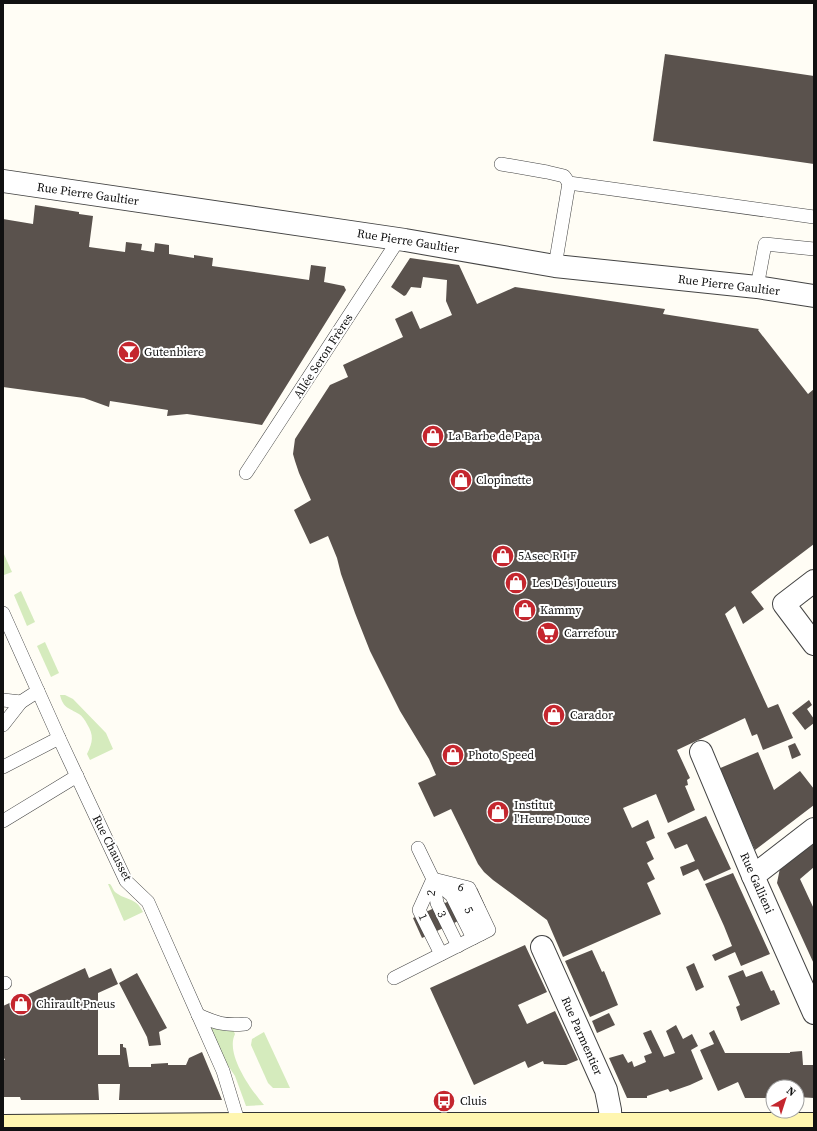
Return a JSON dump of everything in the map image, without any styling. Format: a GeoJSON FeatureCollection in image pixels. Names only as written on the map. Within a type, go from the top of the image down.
{"type":"FeatureCollection","features":[{"type":"Feature","properties":{"kind":"main road"},"geometry":{"type":"LineString","coordinates":[[3,1126],[240,1124],[611,1126],[814,1124]]}},
{"type":"Feature","properties":{"kind":"street","name":"Rue Pierre Gaultier"},"geometry":{"type":"LineString","coordinates":[[3,181],[399,239],[555,266],[757,287],[814,296]]}},
{"type":"Feature","properties":{"kind":"street"},"geometry":{"type":"LineString","coordinates":[[814,581],[784,604],[814,644]]}},
{"type":"Feature","properties":{"kind":"street","name":"Rue Gallieni"},"geometry":{"type":"LineString","coordinates":[[701,752],[753,876],[814,1013]]}},
{"type":"Feature","properties":{"kind":"street"},"geometry":{"type":"LineString","coordinates":[[753,876],[814,829]]}},
{"type":"Feature","properties":{"kind":"street","name":"Rue Parmentier"},"geometry":{"type":"LineString","coordinates":[[542,947],[606,1090],[610,1110],[611,1126]]}},
{"type":"Feature","properties":{"kind":"lane"},"geometry":{"type":"LineString","coordinates":[[501,164],[564,176],[570,183],[814,217]]}},
{"type":"Feature","properties":{"kind":"lane"},"geometry":{"type":"LineString","coordinates":[[555,266],[570,183]]}},
{"type":"Feature","properties":{"kind":"lane","name":"Allée Seron Frères"},"geometry":{"type":"LineString","coordinates":[[246,473],[399,239]]}},
{"type":"Feature","properties":{"kind":"lane"},"geometry":{"type":"LineString","coordinates":[[757,287],[765,244],[814,249]]}},
{"type":"Feature","properties":{"kind":"lane","name":"Rue Chausset"},"geometry":{"type":"LineString","coordinates":[[3,613],[59,738],[126,881],[148,902],[223,1071],[240,1124]]}},
{"type":"Feature","properties":{"kind":"lane"},"geometry":{"type":"LineString","coordinates":[[3,725],[21,702],[38,691]]}},
{"type":"Feature","properties":{"kind":"lane"},"geometry":{"type":"LineString","coordinates":[[3,700],[21,702]]}},
{"type":"Feature","properties":{"kind":"lane"},"geometry":{"type":"LineString","coordinates":[[3,767],[59,738]]}},
{"type":"Feature","properties":{"kind":"lane"},"geometry":{"type":"LineString","coordinates":[[3,821],[77,776]]}},
{"type":"Feature","properties":{"kind":"lane"},"geometry":{"type":"LineString","coordinates":[[394,978],[481,934],[452,896],[433,879],[418,848]]}},
{"type":"Feature","properties":{"kind":"lane","name":"6"},"geometry":{"type":"LineString","coordinates":[[433,879],[469,888],[481,934]]}},
{"type":"Feature","properties":{"kind":"lane","name":"1"},"geometry":{"type":"LineString","coordinates":[[433,879],[419,910],[450,950]]}},
{"type":"Feature","properties":{"kind":"lane","name":"3"},"geometry":{"type":"LineString","coordinates":[[433,879],[437,903],[450,950]]}},
{"type":"Feature","properties":{"kind":"lane"},"geometry":{"type":"LineString","coordinates":[[198,1015],[224,1024],[245,1024]]}},
{"type":"Feature","properties":{"kind":"green space"},"geometry":{"type":"Polygon","coordinates":[[[3,552],[12,572],[4,575],[3,573],[3,552]]]}},
{"type":"Feature","properties":{"kind":"green space"},"geometry":{"type":"Polygon","coordinates":[[[21,591],[35,622],[27,626],[14,595],[21,591]]]}},
{"type":"Feature","properties":{"kind":"green space"},"geometry":{"type":"Polygon","coordinates":[[[45,642],[59,673],[51,677],[37,646],[45,642]]]}},
{"type":"Feature","properties":{"kind":"green space"},"geometry":{"type":"Polygon","coordinates":[[[60,695],[65,695],[73,699],[106,733],[113,749],[90,760],[87,754],[91,746],[91,732],[81,716],[69,709],[63,703],[60,695]]]}},
{"type":"Feature","properties":{"kind":"green space"},"geometry":{"type":"Polygon","coordinates":[[[108,884],[110,884],[114,891],[119,895],[134,901],[143,912],[124,921],[108,884]]]}},
{"type":"Feature","properties":{"kind":"green space"},"geometry":{"type":"Polygon","coordinates":[[[209,1025],[218,1029],[229,1031],[233,1030],[235,1034],[233,1051],[236,1061],[246,1081],[264,1105],[246,1106],[235,1076],[223,1058],[209,1025]]]}},
{"type":"Feature","properties":{"kind":"green space"},"geometry":{"type":"Polygon","coordinates":[[[264,1032],[290,1088],[273,1088],[268,1083],[251,1045],[252,1039],[264,1032]]]}},
{"type":"Feature","properties":{"kind":"building"},"geometry":{"type":"Polygon","coordinates":[[[665,54],[814,76],[814,164],[653,141],[665,54]]]}},
{"type":"Feature","properties":{"kind":"building"},"geometry":{"type":"Polygon","coordinates":[[[35,205],[79,212],[79,214],[93,216],[89,247],[125,252],[126,242],[142,244],[141,250],[154,252],[155,243],[169,245],[169,254],[194,258],[194,255],[213,258],[212,266],[309,280],[311,265],[326,267],[324,282],[344,286],[346,290],[262,425],[187,414],[167,416],[168,410],[110,401],[109,407],[84,398],[3,387],[3,219],[33,224],[35,205]]]}},
{"type":"Feature","properties":{"kind":"building","name":"Carrefour"},"geometry":{"type":"Polygon","coordinates":[[[410,258],[459,265],[477,304],[515,287],[665,309],[663,314],[759,329],[758,330],[808,394],[814,389],[814,544],[751,592],[764,609],[743,624],[735,606],[725,614],[768,708],[778,704],[793,738],[763,750],[757,734],[752,736],[745,718],[677,750],[690,778],[687,780],[688,785],[685,786],[695,810],[668,823],[656,794],[623,808],[632,828],[648,820],[655,838],[646,842],[654,859],[647,863],[655,879],[647,883],[661,914],[563,957],[547,920],[484,872],[478,864],[451,809],[434,817],[418,783],[436,775],[429,759],[400,711],[370,651],[328,536],[310,544],[294,510],[311,500],[299,473],[293,454],[295,439],[330,385],[348,377],[343,365],[403,337],[395,319],[412,311],[420,329],[452,315],[446,301],[447,280],[423,277],[421,288],[411,287],[404,296],[391,287],[410,258]]]}},
{"type":"Feature","properties":{"kind":"building"},"geometry":{"type":"Polygon","coordinates":[[[809,700],[812,705],[807,709],[814,719],[814,723],[805,730],[792,713],[809,700]]]}},
{"type":"Feature","properties":{"kind":"building"},"geometry":{"type":"Polygon","coordinates":[[[795,743],[801,755],[792,759],[788,746],[795,743]]]}},
{"type":"Feature","properties":{"kind":"building"},"geometry":{"type":"Polygon","coordinates":[[[758,752],[774,790],[800,771],[814,789],[814,805],[755,850],[718,769],[758,752]]]}},
{"type":"Feature","properties":{"kind":"building"},"geometry":{"type":"Polygon","coordinates":[[[706,816],[731,869],[704,881],[698,869],[683,876],[680,867],[695,861],[687,844],[675,849],[667,833],[706,816]]]}},
{"type":"Feature","properties":{"kind":"building"},"geometry":{"type":"Polygon","coordinates":[[[814,842],[814,867],[800,879],[814,909],[814,964],[777,883],[780,868],[814,842]]]}},
{"type":"Feature","properties":{"kind":"building"},"geometry":{"type":"Polygon","coordinates":[[[733,873],[770,954],[741,966],[735,952],[715,961],[712,955],[732,946],[705,884],[733,873]]]}},
{"type":"Feature","properties":{"kind":"building"},"geometry":{"type":"Polygon","coordinates":[[[477,888],[486,908],[422,938],[413,918],[477,888]]]}},
{"type":"Feature","properties":{"kind":"building"},"geometry":{"type":"Polygon","coordinates":[[[525,945],[547,992],[518,1005],[527,1024],[555,1011],[578,1060],[566,1065],[544,1064],[543,1061],[528,1068],[525,1061],[474,1085],[430,988],[525,945]]]}},
{"type":"Feature","properties":{"kind":"building"},"geometry":{"type":"Polygon","coordinates":[[[592,950],[602,972],[604,971],[618,1005],[590,1017],[565,961],[592,950]]]}},
{"type":"Feature","properties":{"kind":"building"},"geometry":{"type":"Polygon","coordinates":[[[694,963],[704,987],[696,991],[686,967],[694,963]]]}},
{"type":"Feature","properties":{"kind":"building"},"geometry":{"type":"Polygon","coordinates":[[[85,968],[89,978],[111,968],[118,984],[98,993],[98,1055],[120,1055],[120,1044],[123,1044],[123,1047],[126,1048],[129,1067],[151,1067],[151,1064],[168,1063],[168,1065],[186,1065],[189,1058],[202,1052],[222,1100],[119,1100],[120,1084],[98,1084],[99,1100],[21,1100],[20,1097],[3,1097],[3,1060],[5,1060],[3,1056],[3,1006],[85,968]]]}},
{"type":"Feature","properties":{"kind":"building"},"geometry":{"type":"Polygon","coordinates":[[[743,970],[746,977],[762,971],[771,991],[774,990],[780,1004],[741,1021],[736,1007],[740,1005],[728,976],[743,970]]]}},
{"type":"Feature","properties":{"kind":"building"},"geometry":{"type":"Polygon","coordinates":[[[137,973],[167,1028],[159,1032],[161,1045],[149,1046],[147,1037],[119,983],[137,973]]]}},
{"type":"Feature","properties":{"kind":"building"},"geometry":{"type":"Polygon","coordinates":[[[609,1013],[615,1025],[597,1033],[592,1021],[609,1013]]]}},
{"type":"Feature","properties":{"kind":"building"},"geometry":{"type":"Polygon","coordinates":[[[676,1025],[683,1039],[692,1034],[698,1046],[691,1050],[703,1079],[670,1092],[668,1089],[647,1096],[647,1098],[627,1098],[609,1058],[623,1054],[628,1063],[632,1061],[634,1067],[646,1062],[644,1056],[652,1053],[643,1033],[651,1030],[664,1057],[675,1053],[666,1031],[676,1025]]]}},
{"type":"Feature","properties":{"kind":"building"},"geometry":{"type":"Polygon","coordinates":[[[714,1030],[725,1053],[790,1053],[802,1051],[803,1065],[814,1065],[814,1098],[805,1097],[805,1079],[765,1079],[765,1098],[745,1098],[738,1082],[718,1091],[700,1050],[714,1044],[709,1033],[714,1030]]]}},
{"type":"Feature","properties":{"kind":"place","name":"Gutenbiere"},"geometry":{"type":"Point","coordinates":[129,352]}},
{"type":"Feature","properties":{"kind":"place","name":"La Barbe de Papa"},"geometry":{"type":"Point","coordinates":[433,436]}},
{"type":"Feature","properties":{"kind":"place","name":"Clopinette"},"geometry":{"type":"Point","coordinates":[461,480]}},
{"type":"Feature","properties":{"kind":"place","name":"5Asec R I F"},"geometry":{"type":"Point","coordinates":[503,556]}},
{"type":"Feature","properties":{"kind":"place","name":"Les Dés Joueurs"},"geometry":{"type":"Point","coordinates":[516,583]}},
{"type":"Feature","properties":{"kind":"place","name":"Kammy"},"geometry":{"type":"Point","coordinates":[525,610]}},
{"type":"Feature","properties":{"kind":"place","name":"Carrefour"},"geometry":{"type":"Point","coordinates":[548,633]}},
{"type":"Feature","properties":{"kind":"place","name":"Carador"},"geometry":{"type":"Point","coordinates":[554,715]}},
{"type":"Feature","properties":{"kind":"place","name":"Photo Speed"},"geometry":{"type":"Point","coordinates":[453,755]}},
{"type":"Feature","properties":{"kind":"place","name":"Institut l'Heure Douce"},"geometry":{"type":"Point","coordinates":[498,812]}},
{"type":"Feature","properties":{"kind":"place","name":"Chirault Pneus"},"geometry":{"type":"Point","coordinates":[21,1004]}},
{"type":"Feature","properties":{"kind":"place","name":"Cluis"},"geometry":{"type":"Point","coordinates":[444,1101]}}]}
